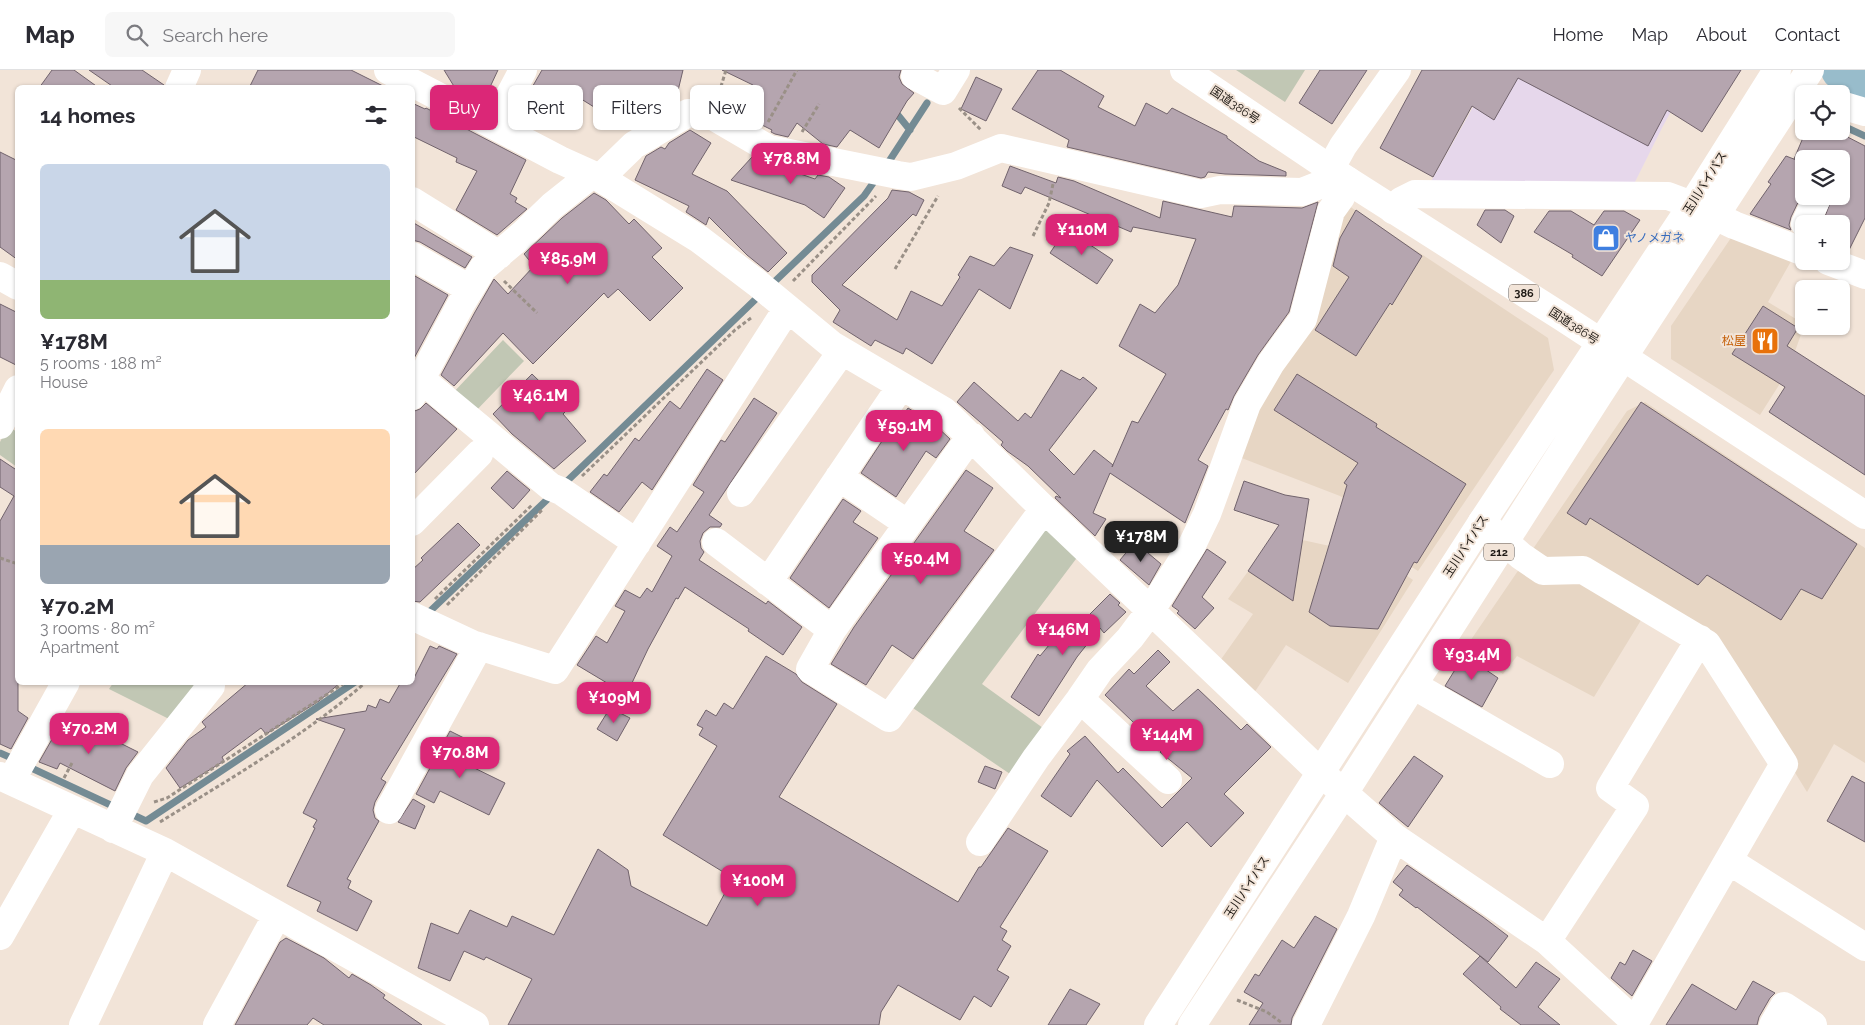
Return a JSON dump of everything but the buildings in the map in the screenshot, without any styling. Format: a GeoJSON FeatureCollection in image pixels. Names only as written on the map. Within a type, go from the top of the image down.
{"type":"FeatureCollection","features":[{"type":"Feature","properties":{"kind":"main road"},"geometry":{"type":"LineString","coordinates":[[180,85],[187,70]]}},
{"type":"Feature","properties":{"kind":"main road"},"geometry":{"type":"LineString","coordinates":[[388,70],[430,92]]}},
{"type":"Feature","properties":{"kind":"main road"},"geometry":{"type":"LineString","coordinates":[[498,118],[523,70]]}},
{"type":"Feature","properties":{"kind":"main road","name":"国道386号"},"geometry":{"type":"LineString","coordinates":[[1184,70],[1333,178],[1393,210],[1865,515]]}},
{"type":"Feature","properties":{"kind":"main road"},"geometry":{"type":"LineString","coordinates":[[980,842],[1036,758],[1100,670],[1130,638],[1151,610],[1196,538],[1207,514],[1248,404],[1271,363],[1303,319],[1331,211],[1341,197],[1333,178],[1343,146],[1397,70]]}},
{"type":"Feature","properties":{"kind":"main road","name":"玉川バイパス"},"geometry":{"type":"LineString","coordinates":[[1703,211],[1775,71]]}},
{"type":"Feature","properties":{"kind":"main road"},"geometry":{"type":"LineString","coordinates":[[915,76],[949,81]]}},
{"type":"Feature","properties":{"kind":"main road","name":"玉川バイパス"},"geometry":{"type":"LineString","coordinates":[[1158,1025],[1482,522],[1612,350],[1703,211],[1805,82]]}},
{"type":"Feature","properties":{"kind":"main road"},"geometry":{"type":"LineString","coordinates":[[1850,108],[1865,112]]}},
{"type":"Feature","properties":{"kind":"main road"},"geometry":{"type":"LineString","coordinates":[[637,543],[556,489],[417,388],[461,304],[483,268],[552,206],[596,177],[634,145],[688,113],[711,115],[769,149],[911,177],[956,166],[999,149],[1201,194],[1220,190],[1302,192],[1333,178]]}},
{"type":"Feature","properties":{"kind":"main road"},"geometry":{"type":"LineString","coordinates":[[498,128],[596,177],[699,239],[842,351],[944,411],[1320,772],[1394,837],[1548,941],[1635,1022],[1784,764],[1707,644],[1584,570],[1543,571],[1482,522]]}},
{"type":"Feature","properties":{"kind":"main road"},"geometry":{"type":"LineString","coordinates":[[1393,210],[1401,201],[1415,194],[1668,196],[1703,211],[1795,235]]}},
{"type":"Feature","properties":{"kind":"main road"},"geometry":{"type":"LineString","coordinates":[[415,202],[493,260]]}},
{"type":"Feature","properties":{"kind":"main road"},"geometry":{"type":"LineString","coordinates":[[415,258],[470,289]]}},
{"type":"Feature","properties":{"kind":"main road"},"geometry":{"type":"LineString","coordinates":[[1850,269],[1865,275]]}},
{"type":"Feature","properties":{"kind":"main road"},"geometry":{"type":"LineString","coordinates":[[0,276],[15,284]]}},
{"type":"Feature","properties":{"kind":"main road"},"geometry":{"type":"LineString","coordinates":[[419,619],[479,646],[555,670],[637,543],[773,297]]}},
{"type":"Feature","properties":{"kind":"main road","name":"玉川バイパス"},"geometry":{"type":"LineString","coordinates":[[1192,1025],[1505,542],[1612,350]]}},
{"type":"Feature","properties":{"kind":"main road"},"geometry":{"type":"LineString","coordinates":[[741,493],[842,351]]}},
{"type":"Feature","properties":{"kind":"main road"},"geometry":{"type":"LineString","coordinates":[[768,582],[900,386]]}},
{"type":"Feature","properties":{"kind":"main road"},"geometry":{"type":"LineString","coordinates":[[0,425],[15,395]]}},
{"type":"Feature","properties":{"kind":"main road"},"geometry":{"type":"LineString","coordinates":[[971,436],[832,630],[810,669],[889,718],[1044,509]]}},
{"type":"Feature","properties":{"kind":"main road"},"geometry":{"type":"LineString","coordinates":[[415,519],[479,454]]}},
{"type":"Feature","properties":{"kind":"main road"},"geometry":{"type":"LineString","coordinates":[[839,476],[908,524]]}},
{"type":"Feature","properties":{"kind":"main road"},"geometry":{"type":"LineString","coordinates":[[716,542],[832,630]]}},
{"type":"Feature","properties":{"kind":"main road"},"geometry":{"type":"LineString","coordinates":[[1548,941],[1635,806],[1610,788],[1700,639]]}},
{"type":"Feature","properties":{"kind":"main road"},"geometry":{"type":"LineString","coordinates":[[389,810],[479,646]]}},
{"type":"Feature","properties":{"kind":"main road"},"geometry":{"type":"LineString","coordinates":[[64,685],[24,757],[6,778],[72,810],[114,826],[475,1025]]}},
{"type":"Feature","properties":{"kind":"main road"},"geometry":{"type":"LineString","coordinates":[[1413,685],[1550,764]]}},
{"type":"Feature","properties":{"kind":"main road"},"geometry":{"type":"LineString","coordinates":[[114,826],[140,775],[211,686]]}},
{"type":"Feature","properties":{"kind":"main road"},"geometry":{"type":"LineString","coordinates":[[1080,699],[1168,780]]}},
{"type":"Feature","properties":{"kind":"main road"},"geometry":{"type":"LineString","coordinates":[[0,936],[72,810]]}},
{"type":"Feature","properties":{"kind":"main road"},"geometry":{"type":"LineString","coordinates":[[1306,1025],[1361,916],[1394,837]]}},
{"type":"Feature","properties":{"kind":"main road"},"geometry":{"type":"LineString","coordinates":[[83,1025],[154,848]]}},
{"type":"Feature","properties":{"kind":"main road"},"geometry":{"type":"LineString","coordinates":[[1729,861],[1865,946]]}},
{"type":"Feature","properties":{"kind":"main road"},"geometry":{"type":"LineString","coordinates":[[216,1025],[278,915]]}},
{"type":"Feature","properties":{"kind":"main road"},"geometry":{"type":"LineString","coordinates":[[1773,1025],[1784,1006],[1813,1025]]}},
{"type":"Feature","properties":{"kind":"path"},"geometry":{"type":"LineString","coordinates":[[756,142],[798,70]]}},
{"type":"Feature","properties":{"kind":"path"},"geometry":{"type":"LineString","coordinates":[[949,81],[999,149]]}},
{"type":"Feature","properties":{"kind":"path"},"geometry":{"type":"LineString","coordinates":[[1034,236],[1049,203],[1058,161]]}},
{"type":"Feature","properties":{"kind":"path"},"geometry":{"type":"LineString","coordinates":[[895,269],[956,166]]}},
{"type":"Feature","properties":{"kind":"path"},"geometry":{"type":"LineString","coordinates":[[419,619],[556,489],[571,486],[735,330],[773,297],[888,172]]}},
{"type":"Feature","properties":{"kind":"path"},"geometry":{"type":"LineString","coordinates":[[493,260],[537,313]]}},
{"type":"Feature","properties":{"kind":"path"},"geometry":{"type":"LineString","coordinates":[[419,619],[556,489]]}},
{"type":"Feature","properties":{"kind":"path"},"geometry":{"type":"LineString","coordinates":[[0,558],[15,563]]}},
{"type":"Feature","properties":{"kind":"path"},"geometry":{"type":"LineString","coordinates":[[129,797],[146,805],[167,798],[341,685]]}},
{"type":"Feature","properties":{"kind":"path"},"geometry":{"type":"LineString","coordinates":[[154,848],[151,828],[296,738],[363,685]]}},
{"type":"Feature","properties":{"kind":"path"},"geometry":{"type":"LineString","coordinates":[[69,769],[72,763]]}},
{"type":"Feature","properties":{"kind":"path"},"geometry":{"type":"LineString","coordinates":[[1234,999],[1267,1012],[1284,1025]]}},
{"type":"Feature","properties":{"kind":"shaded area"},"geometry":{"type":"Polygon","coordinates":[[[1494,70],[1694,70],[1629,194],[1425,192],[1494,70]]]}},
{"type":"Feature","properties":{"kind":"shaded area"},"geometry":{"type":"Polygon","coordinates":[[[1346,204],[1548,338],[1554,370],[1418,571],[1362,535],[1373,516],[1340,496],[1234,455],[1346,204]]]}},
{"type":"Feature","properties":{"kind":"shaded area"},"geometry":{"type":"Polygon","coordinates":[[[1735,232],[1794,256],[1768,302],[1795,318],[1795,335],[1801,335],[1788,371],[1760,415],[1671,359],[1671,326],[1735,232]]]}},
{"type":"Feature","properties":{"kind":"shaded area"},"geometry":{"type":"Polygon","coordinates":[[[1645,402],[1865,548],[1865,763],[1834,744],[1807,792],[1721,653],[1646,612],[1594,697],[1517,656],[1503,674],[1464,650],[1627,411],[1645,402]]]}},
{"type":"Feature","properties":{"kind":"shaded area"},"geometry":{"type":"Polygon","coordinates":[[[1275,534],[1380,557],[1413,580],[1348,683],[1286,645],[1250,699],[1217,665],[1253,614],[1228,599],[1275,534]]]}},
{"type":"Feature","properties":{"kind":"green space"},"geometry":{"type":"Polygon","coordinates":[[[1236,70],[1305,70],[1285,102],[1236,70]]]}},
{"type":"Feature","properties":{"kind":"green space"},"geometry":{"type":"Polygon","coordinates":[[[503,340],[524,361],[472,415],[451,395],[503,340]]]}},
{"type":"Feature","properties":{"kind":"green space"},"geometry":{"type":"Polygon","coordinates":[[[8,426],[15,431],[15,466],[0,455],[0,442],[8,426]]]}},
{"type":"Feature","properties":{"kind":"green space"},"geometry":{"type":"Polygon","coordinates":[[[1044,519],[1079,555],[982,684],[1043,728],[1013,776],[907,704],[1044,519]]]}},
{"type":"Feature","properties":{"kind":"green space"},"geometry":{"type":"Polygon","coordinates":[[[112,685],[194,685],[175,722],[109,689],[112,685]]]}},
{"type":"Feature","properties":{"kind":"waterway"},"geometry":{"type":"LineString","coordinates":[[1841,70],[1847,75],[1865,82]]}},
{"type":"Feature","properties":{"kind":"waterway"},"geometry":{"type":"LineString","coordinates":[[886,166],[927,103]]}},
{"type":"Feature","properties":{"kind":"waterway"},"geometry":{"type":"LineString","coordinates":[[893,109],[910,130]]}},
{"type":"Feature","properties":{"kind":"waterway"},"geometry":{"type":"LineString","coordinates":[[1850,129],[1865,136]]}},
{"type":"Feature","properties":{"kind":"waterway"},"geometry":{"type":"LineString","coordinates":[[770,286],[864,196],[878,176]]}},
{"type":"Feature","properties":{"kind":"waterway"},"geometry":{"type":"LineString","coordinates":[[563,485],[762,293]]}},
{"type":"Feature","properties":{"kind":"waterway"},"geometry":{"type":"LineString","coordinates":[[425,616],[553,494]]}},
{"type":"Feature","properties":{"kind":"waterway"},"geometry":{"type":"LineString","coordinates":[[127,812],[146,821],[350,685]]}},
{"type":"Feature","properties":{"kind":"waterway"},"geometry":{"type":"LineString","coordinates":[[0,753],[16,760]]}},
{"type":"Feature","properties":{"kind":"waterway"},"geometry":{"type":"LineString","coordinates":[[25,765],[117,808]]}},
{"type":"Feature","properties":{"kind":"place","name":"ヤノメガネ"},"geometry":{"type":"Point","coordinates":[1606,238]}},
{"type":"Feature","properties":{"kind":"place","name":"松屋"},"geometry":{"type":"Point","coordinates":[1765,341]}}]}
